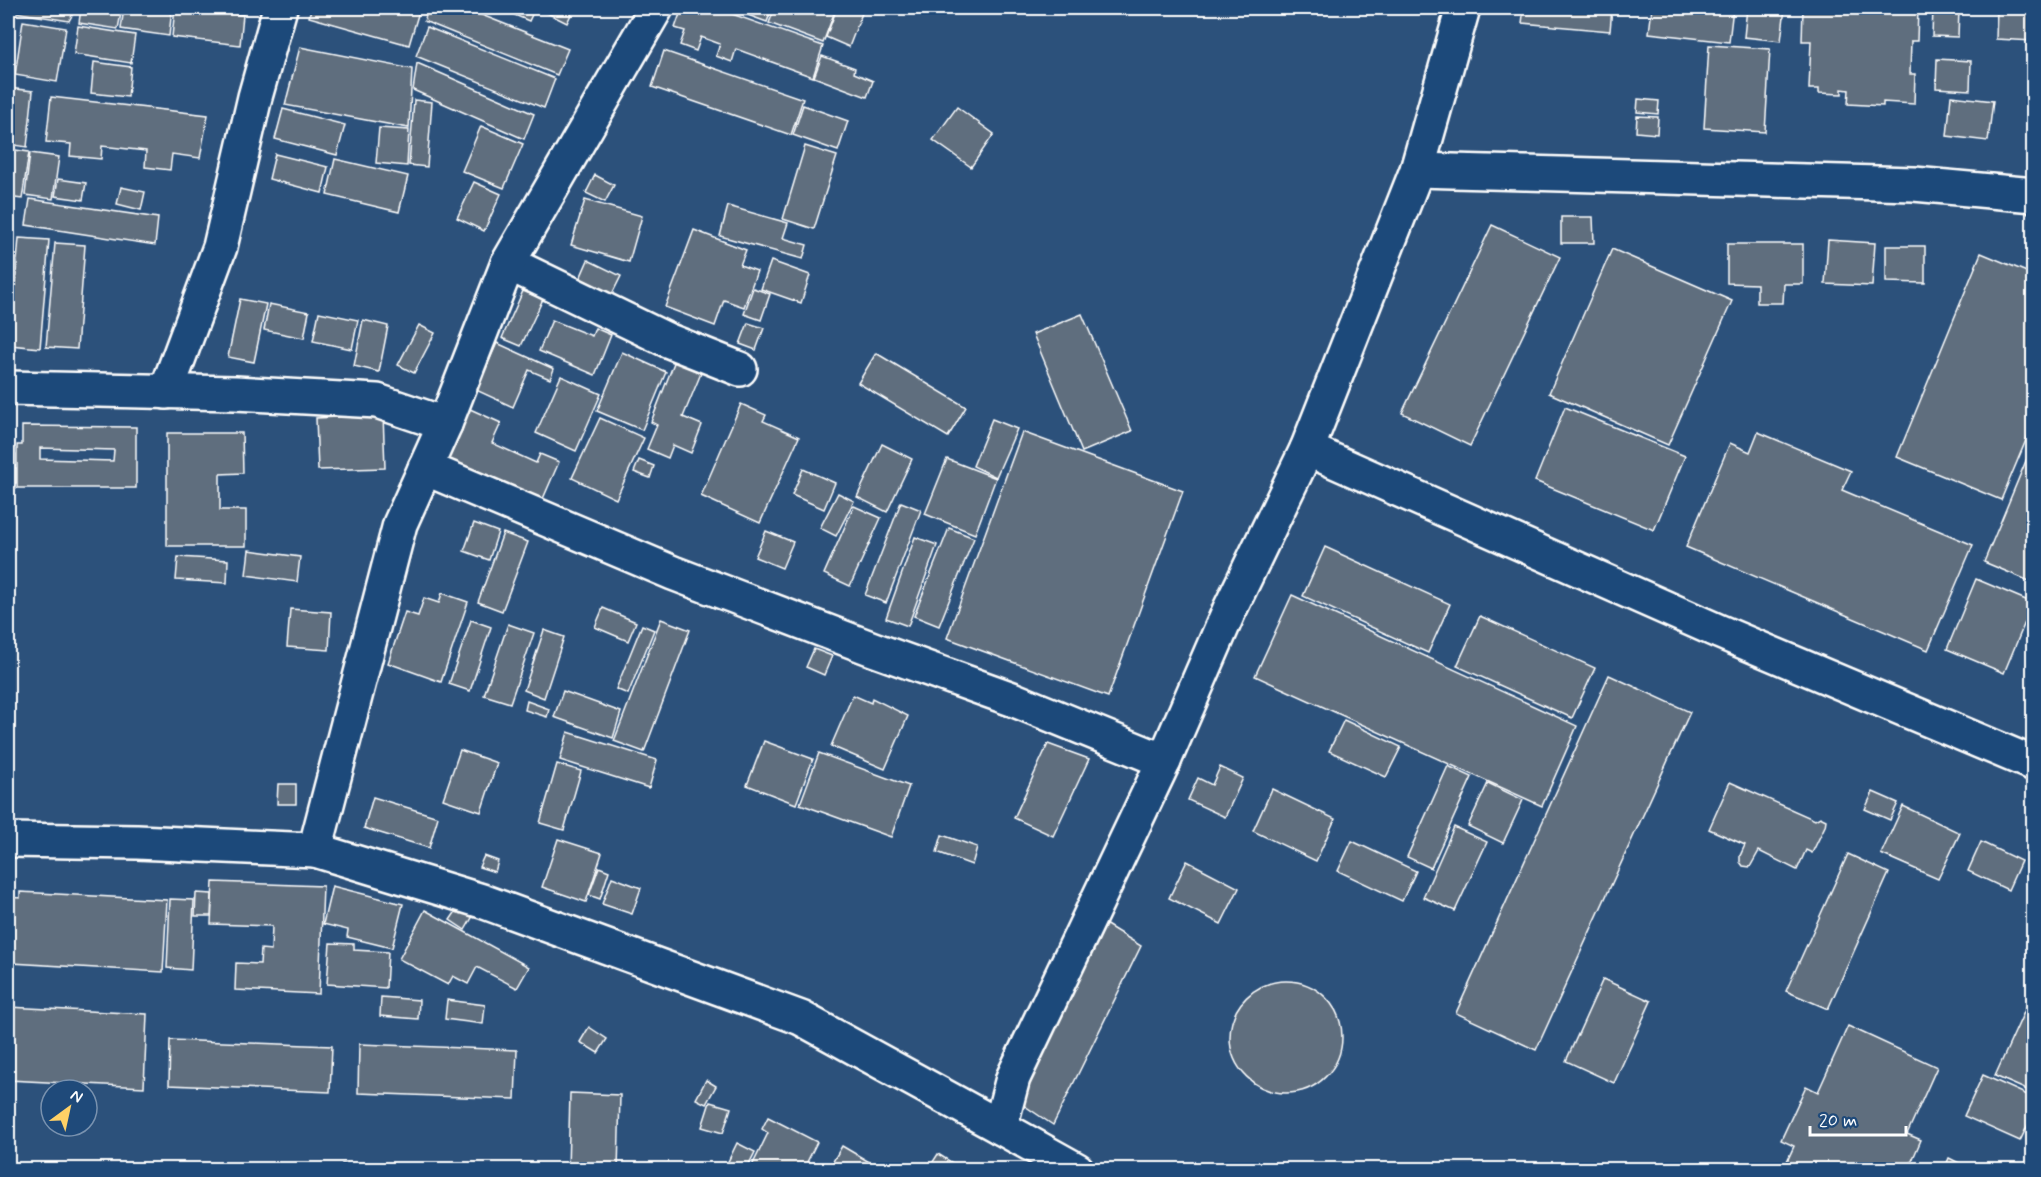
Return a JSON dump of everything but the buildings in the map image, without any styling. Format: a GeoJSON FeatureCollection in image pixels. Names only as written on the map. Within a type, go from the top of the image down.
{"type":"FeatureCollection","features":[{"type":"Feature","properties":{"kind":"street"},"geometry":{"type":"LineString","coordinates":[[166,392],[220,247],[255,97],[280,8]]}},
{"type":"Feature","properties":{"kind":"street"},"geometry":{"type":"LineString","coordinates":[[315,850],[400,524],[445,424],[508,263],[656,8]]}},
{"type":"Feature","properties":{"kind":"street"},"geometry":{"type":"LineString","coordinates":[[1000,1127],[1013,1078],[1164,761],[1229,611],[1307,449],[1417,170],[1463,8]]}},
{"type":"Feature","properties":{"kind":"street"},"geometry":{"type":"LineString","coordinates":[[1417,170],[1914,184],[2034,195]]}},
{"type":"Feature","properties":{"kind":"street"},"geometry":{"type":"LineString","coordinates":[[508,263],[667,340],[740,369]]}},
{"type":"Feature","properties":{"kind":"street"},"geometry":{"type":"LineString","coordinates":[[8,388],[235,393],[377,401],[445,424]]}},
{"type":"Feature","properties":{"kind":"street"},"geometry":{"type":"LineString","coordinates":[[1307,449],[1707,626],[2034,764]]}},
{"type":"Feature","properties":{"kind":"street"},"geometry":{"type":"LineString","coordinates":[[425,468],[673,573],[1012,699],[1164,761]]}},
{"type":"Feature","properties":{"kind":"street"},"geometry":{"type":"LineString","coordinates":[[8,840],[137,842],[315,850],[482,901],[801,1018],[1077,1170]]}}]}
